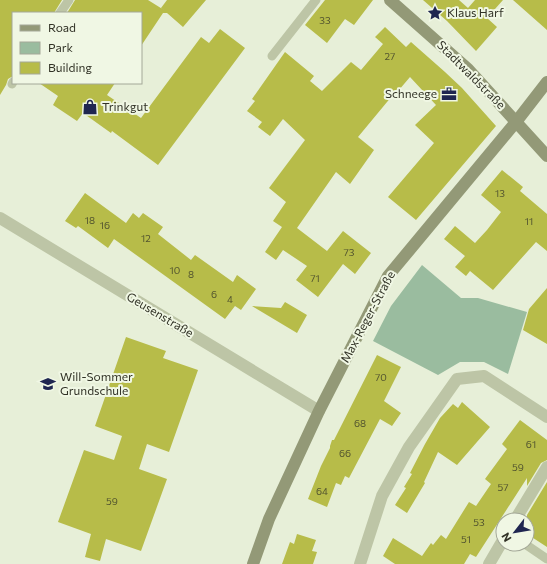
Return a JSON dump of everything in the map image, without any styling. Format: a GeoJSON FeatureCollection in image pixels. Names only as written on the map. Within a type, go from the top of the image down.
{"type":"FeatureCollection","features":[{"type":"Feature","properties":{"kind":"street","name":"Stadtwaldstraße"},"geometry":{"type":"LineString","coordinates":[[390,0],[468,69],[547,156]]}},
{"type":"Feature","properties":{"kind":"street","name":"Max-Reger-Straße"},"geometry":{"type":"LineString","coordinates":[[253,564],[269,519],[319,411],[388,276],[516,122],[547,82]]}},
{"type":"Feature","properties":{"kind":"street","name":"Geusenstraße"},"geometry":{"type":"LineString","coordinates":[[0,218],[319,411]]}},
{"type":"Feature","properties":{"kind":"street"},"geometry":{"type":"LineString","coordinates":[[363,563],[382,496],[409,447],[457,379],[484,376],[547,417]]}},
{"type":"Feature","properties":{"kind":"street"},"geometry":{"type":"LineString","coordinates":[[520,512],[547,467]]}},
{"type":"Feature","properties":{"kind":"street"},"geometry":{"type":"LineString","coordinates":[[489,564],[496,552]]}},
{"type":"Feature","properties":{"kind":"lane"},"geometry":{"type":"LineString","coordinates":[[61,12],[69,0]]}},
{"type":"Feature","properties":{"kind":"lane"},"geometry":{"type":"LineString","coordinates":[[272,56],[316,0]]}},
{"type":"Feature","properties":{"kind":"lane"},"geometry":{"type":"LineString","coordinates":[[535,551],[547,559]]}},
{"type":"Feature","properties":{"kind":"green space"},"geometry":{"type":"Polygon","coordinates":[[[422,265],[461,298],[478,298],[527,312],[508,374],[484,362],[460,362],[438,375],[373,341],[391,306],[422,265]]]}},
{"type":"Feature","properties":{"kind":"building"},"geometry":{"type":"Polygon","coordinates":[[[0,0],[62,0],[55,12],[12,12],[12,77],[8,79],[0,95],[0,0]]]}},
{"type":"Feature","properties":{"kind":"building"},"geometry":{"type":"Polygon","coordinates":[[[75,0],[148,0],[164,10],[161,8],[167,0],[206,0],[183,27],[167,13],[163,13],[142,44],[142,12],[68,12],[75,0]]]}},
{"type":"Feature","properties":{"kind":"building"},"geometry":{"type":"Polygon","coordinates":[[[325,0],[373,0],[354,25],[345,19],[327,43],[305,25],[325,0]]]}},
{"type":"Feature","properties":{"kind":"building"},"geometry":{"type":"Polygon","coordinates":[[[423,0],[459,0],[468,8],[475,0],[503,0],[487,18],[497,27],[476,51],[447,21],[423,0]]]}},
{"type":"Feature","properties":{"kind":"building"},"geometry":{"type":"Polygon","coordinates":[[[513,0],[547,0],[547,30],[513,0]]]}},
{"type":"Feature","properties":{"kind":"building"},"geometry":{"type":"Polygon","coordinates":[[[385,27],[406,47],[411,42],[445,72],[462,88],[496,126],[416,220],[388,197],[434,143],[415,125],[436,105],[410,77],[358,137],[374,150],[350,184],[336,172],[297,228],[327,251],[343,231],[371,253],[355,274],[343,264],[318,297],[296,280],[307,266],[283,250],[276,260],[265,252],[282,227],[273,221],[286,202],[269,188],[305,140],[283,119],[270,136],[258,127],[262,122],[247,111],[255,101],[252,99],[285,52],[314,76],[310,81],[322,91],[351,62],[361,70],[383,44],[375,37],[385,27]]]}},
{"type":"Feature","properties":{"kind":"building"},"geometry":{"type":"Polygon","coordinates":[[[220,29],[245,48],[158,165],[112,131],[111,133],[83,113],[77,121],[53,105],[58,96],[40,84],[114,84],[107,95],[141,118],[201,37],[209,43],[220,29]]]}},
{"type":"Feature","properties":{"kind":"building"},"geometry":{"type":"Polygon","coordinates":[[[502,170],[523,187],[520,191],[547,214],[547,251],[536,242],[493,290],[470,271],[466,276],[455,267],[465,256],[444,239],[455,226],[475,243],[487,230],[501,212],[481,195],[502,170]]]}},
{"type":"Feature","properties":{"kind":"building"},"geometry":{"type":"Polygon","coordinates":[[[85,193],[126,223],[133,213],[139,218],[143,213],[163,227],[158,234],[191,260],[195,255],[233,282],[237,275],[256,289],[241,310],[235,306],[225,319],[114,239],[108,248],[78,226],[76,228],[65,221],[85,193]]]}},
{"type":"Feature","properties":{"kind":"building"},"geometry":{"type":"Polygon","coordinates":[[[547,288],[547,344],[523,330],[529,309],[547,288]]]}},
{"type":"Feature","properties":{"kind":"building"},"geometry":{"type":"Polygon","coordinates":[[[285,302],[307,315],[297,333],[252,306],[281,308],[285,302]]]}},
{"type":"Feature","properties":{"kind":"building"},"geometry":{"type":"Polygon","coordinates":[[[126,337],[166,351],[163,358],[198,370],[169,452],[147,444],[139,469],[167,479],[141,551],[106,539],[100,561],[85,557],[91,534],[58,522],[84,450],[114,460],[122,436],[95,426],[126,337]]]}},
{"type":"Feature","properties":{"kind":"building"},"geometry":{"type":"Polygon","coordinates":[[[377,355],[401,367],[384,401],[401,413],[392,426],[380,419],[349,478],[345,476],[341,485],[336,483],[327,507],[308,499],[332,440],[334,440],[377,355]]]}},
{"type":"Feature","properties":{"kind":"building"},"geometry":{"type":"Polygon","coordinates":[[[462,402],[490,427],[457,465],[438,452],[424,482],[425,483],[407,513],[395,505],[406,488],[404,487],[412,474],[410,473],[440,418],[453,404],[458,408],[462,402]]]}},
{"type":"Feature","properties":{"kind":"building"},"geometry":{"type":"Polygon","coordinates":[[[520,420],[547,440],[547,460],[541,463],[527,486],[527,478],[505,512],[495,512],[495,528],[476,557],[470,554],[464,564],[395,564],[383,556],[393,538],[422,556],[431,543],[433,545],[441,535],[446,539],[469,502],[476,506],[491,484],[485,479],[507,449],[502,444],[520,420]]]}},
{"type":"Feature","properties":{"kind":"building"},"geometry":{"type":"Polygon","coordinates":[[[547,482],[547,547],[535,539],[535,512],[529,512],[547,482]]]}},
{"type":"Feature","properties":{"kind":"building"},"geometry":{"type":"Polygon","coordinates":[[[297,534],[316,540],[312,551],[317,552],[313,564],[282,564],[290,542],[294,544],[297,534]]]}},
{"type":"Feature","properties":{"kind":"place","name":"Klaus Harf"},"geometry":{"type":"Point","coordinates":[435,13]}},
{"type":"Feature","properties":{"kind":"place","name":"Schneege"},"geometry":{"type":"Point","coordinates":[449,94]}},
{"type":"Feature","properties":{"kind":"place","name":"Trinkgut"},"geometry":{"type":"Point","coordinates":[90,107]}},
{"type":"Feature","properties":{"kind":"place","name":"Will-Sommer Grundschule"},"geometry":{"type":"Point","coordinates":[48,384]}}]}
